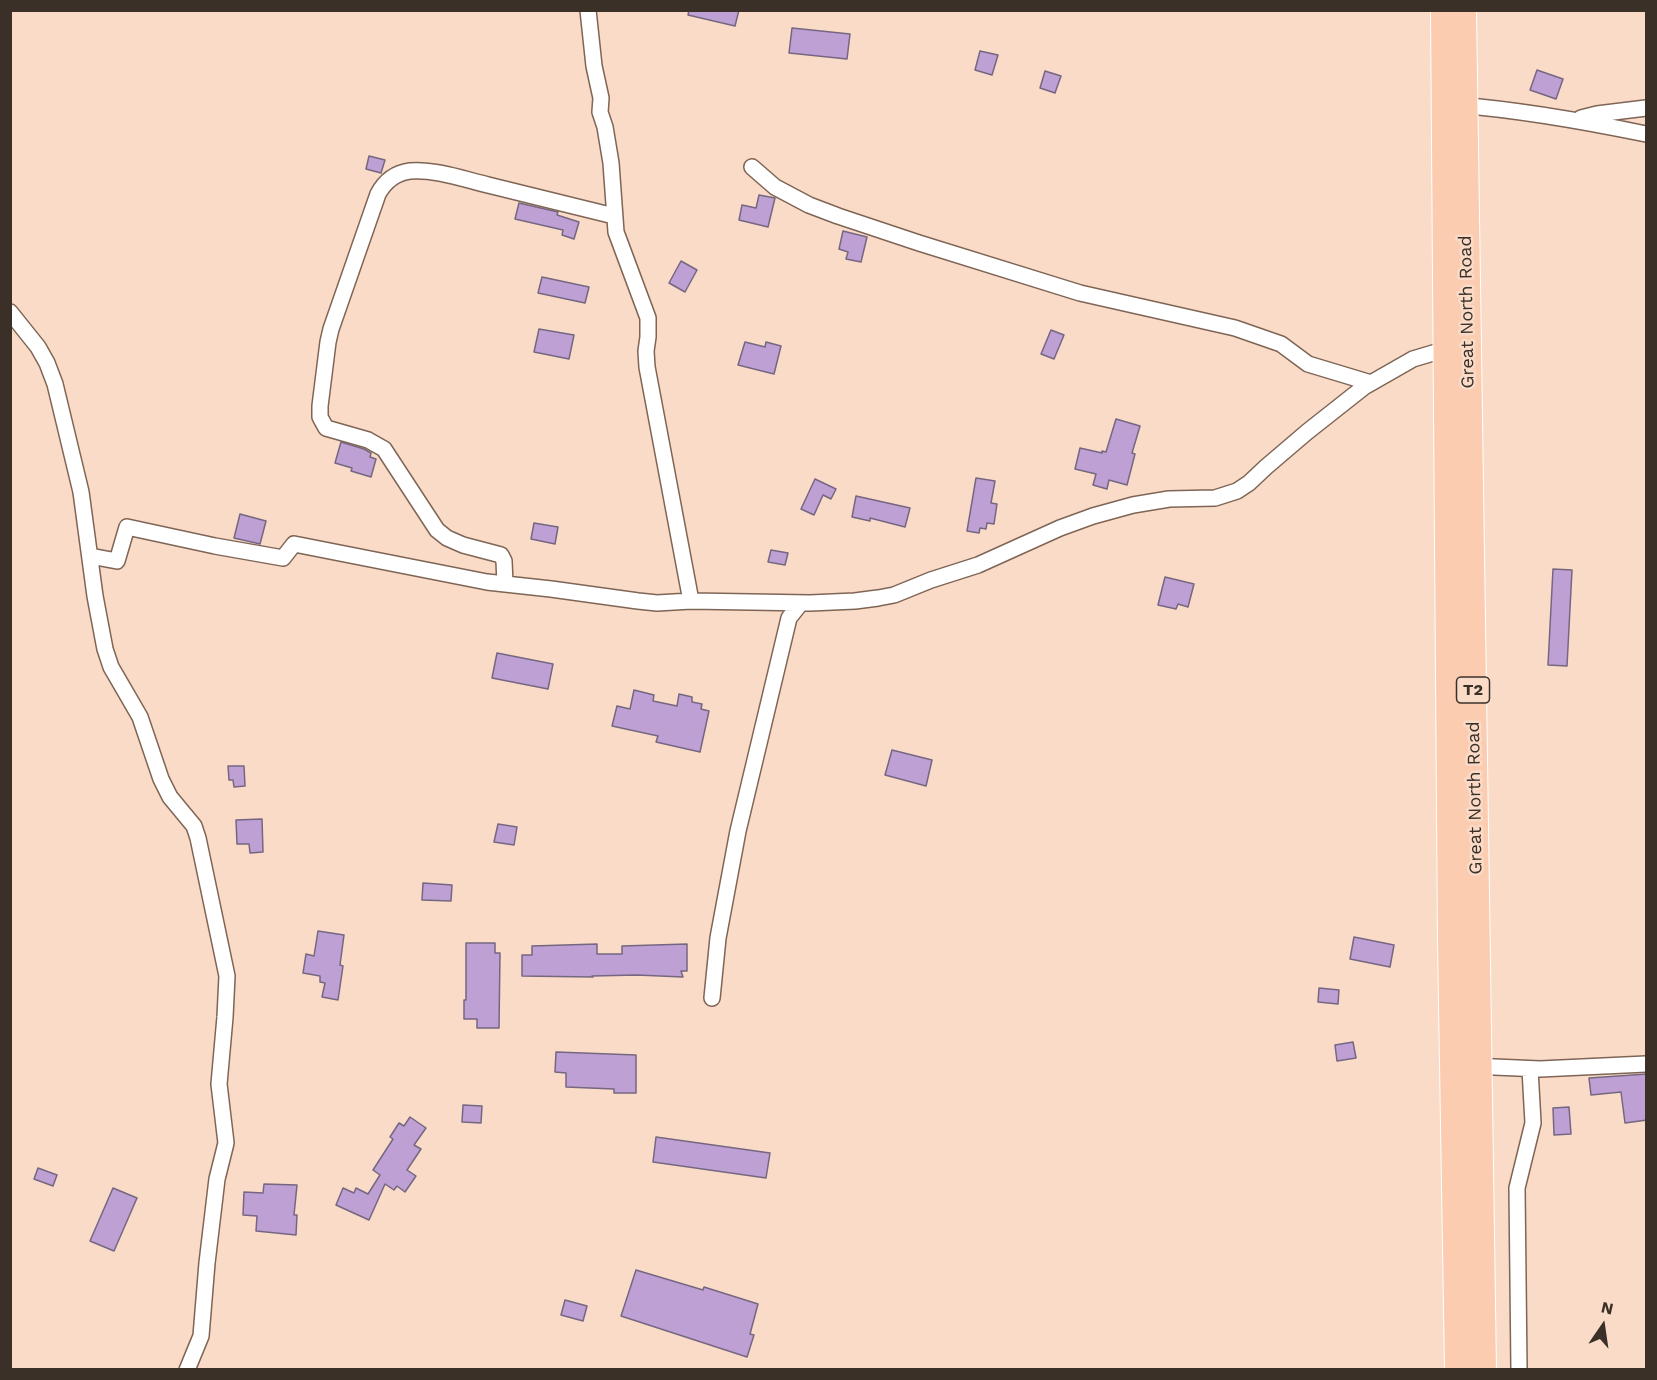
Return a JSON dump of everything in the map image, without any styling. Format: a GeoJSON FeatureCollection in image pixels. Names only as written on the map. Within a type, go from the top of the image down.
{"type":"FeatureCollection","features":[{"type":"Feature","properties":{"kind":"highway","name":"Great North Road"},"geometry":{"type":"LineString","coordinates":[[1444,10],[1455,104]]}},
{"type":"Feature","properties":{"kind":"highway","name":"Great North Road"},"geometry":{"type":"LineString","coordinates":[[1463,10],[1446,205],[1457,347],[1450,906],[1466,1066],[1483,1370]]}},
{"type":"Feature","properties":{"kind":"highway","name":"Great North Road"},"geometry":{"type":"LineString","coordinates":[[1458,1370],[1466,1066]]}},
{"type":"Feature","properties":{"kind":"street"},"geometry":{"type":"LineString","coordinates":[[588,10],[594,66],[601,98],[600,112],[611,163],[616,232],[648,318],[646,351],[648,367],[691,601]]}},
{"type":"Feature","properties":{"kind":"street"},"geometry":{"type":"LineString","coordinates":[[1455,104],[1575,119],[1647,134]]}},
{"type":"Feature","properties":{"kind":"street"},"geometry":{"type":"LineString","coordinates":[[1575,119],[1647,108]]}},
{"type":"Feature","properties":{"kind":"street"},"geometry":{"type":"LineString","coordinates":[[752,167],[776,187],[809,205],[838,216],[929,247],[1080,293],[1235,328],[1281,344],[1308,364],[1371,383]]}},
{"type":"Feature","properties":{"kind":"street"},"geometry":{"type":"LineString","coordinates":[[505,584],[504,561],[501,555],[453,542],[437,530],[384,449],[368,440],[326,428],[320,417],[320,406],[327,342],[378,194],[384,183],[394,176],[408,171],[425,171],[614,216]]}},
{"type":"Feature","properties":{"kind":"street"},"geometry":{"type":"LineString","coordinates":[[10,312],[38,347],[55,384],[81,492],[99,620],[111,667],[140,717],[161,779],[170,797],[194,826],[227,976],[219,1084],[226,1143],[217,1179],[201,1336],[187,1370]]}},
{"type":"Feature","properties":{"kind":"street"},"geometry":{"type":"LineString","coordinates":[[90,556],[117,561],[127,527],[283,558],[294,544],[465,579],[648,602],[855,601],[894,595],[978,565],[1092,516],[1169,499],[1226,496],[1249,483],[1306,432],[1364,387],[1413,359],[1457,347]]}},
{"type":"Feature","properties":{"kind":"street"},"geometry":{"type":"LineString","coordinates":[[712,998],[718,938],[738,831],[789,618],[801,603]]}},
{"type":"Feature","properties":{"kind":"street"},"geometry":{"type":"LineString","coordinates":[[1466,1066],[1530,1069],[1647,1064]]}},
{"type":"Feature","properties":{"kind":"street"},"geometry":{"type":"LineString","coordinates":[[1519,1370],[1516,1188],[1533,1123],[1530,1069]]}},
{"type":"Feature","properties":{"kind":"building"},"geometry":{"type":"Polygon","coordinates":[[[689,10],[739,10],[735,26],[688,15],[689,10]]]}},
{"type":"Feature","properties":{"kind":"building"},"geometry":{"type":"Polygon","coordinates":[[[792,28],[850,34],[847,59],[789,53],[792,28]]]}},
{"type":"Feature","properties":{"kind":"building"},"geometry":{"type":"Polygon","coordinates":[[[980,51],[998,55],[992,75],[975,70],[980,51]]]}},
{"type":"Feature","properties":{"kind":"building"},"geometry":{"type":"Polygon","coordinates":[[[1537,70],[1563,79],[1556,99],[1530,90],[1537,70]]]}},
{"type":"Feature","properties":{"kind":"building"},"geometry":{"type":"Polygon","coordinates":[[[1045,71],[1061,76],[1055,93],[1040,88],[1045,71]]]}},
{"type":"Feature","properties":{"kind":"building"},"geometry":{"type":"Polygon","coordinates":[[[369,156],[385,160],[381,173],[366,169],[369,156]]]}},
{"type":"Feature","properties":{"kind":"building"},"geometry":{"type":"Polygon","coordinates":[[[759,195],[775,198],[768,227],[739,220],[742,205],[756,208],[759,195]]]}},
{"type":"Feature","properties":{"kind":"building"},"geometry":{"type":"Polygon","coordinates":[[[519,203],[558,212],[557,215],[579,222],[574,239],[562,235],[563,230],[515,219],[519,203]]]}},
{"type":"Feature","properties":{"kind":"building"},"geometry":{"type":"Polygon","coordinates":[[[843,231],[867,237],[861,262],[846,259],[848,252],[839,249],[843,231]]]}},
{"type":"Feature","properties":{"kind":"building"},"geometry":{"type":"Polygon","coordinates":[[[681,261],[697,270],[685,292],[669,283],[681,261]]]}},
{"type":"Feature","properties":{"kind":"building"},"geometry":{"type":"Polygon","coordinates":[[[542,277],[589,287],[585,303],[538,293],[542,277]]]}},
{"type":"Feature","properties":{"kind":"building"},"geometry":{"type":"Polygon","coordinates":[[[539,329],[574,335],[569,359],[534,352],[539,329]]]}},
{"type":"Feature","properties":{"kind":"building"},"geometry":{"type":"Polygon","coordinates":[[[1051,330],[1064,335],[1054,359],[1041,354],[1051,330]]]}},
{"type":"Feature","properties":{"kind":"building"},"geometry":{"type":"Polygon","coordinates":[[[745,342],[765,347],[766,342],[781,346],[774,374],[738,365],[745,342]]]}},
{"type":"Feature","properties":{"kind":"building"},"geometry":{"type":"Polygon","coordinates":[[[1116,419],[1140,426],[1132,453],[1135,454],[1127,485],[1109,480],[1107,489],[1093,485],[1096,474],[1075,469],[1080,448],[1106,452],[1116,419]]]}},
{"type":"Feature","properties":{"kind":"building"},"geometry":{"type":"Polygon","coordinates":[[[341,442],[371,453],[370,457],[376,459],[371,477],[335,463],[341,442]]]}},
{"type":"Feature","properties":{"kind":"building"},"geometry":{"type":"Polygon","coordinates":[[[976,478],[995,481],[991,503],[997,504],[994,524],[987,523],[986,529],[980,528],[979,533],[967,531],[976,478]]]}},
{"type":"Feature","properties":{"kind":"building"},"geometry":{"type":"Polygon","coordinates":[[[815,479],[836,489],[831,499],[823,495],[814,515],[801,509],[815,479]]]}},
{"type":"Feature","properties":{"kind":"building"},"geometry":{"type":"Polygon","coordinates":[[[856,496],[910,508],[905,527],[870,518],[870,521],[852,517],[856,496]]]}},
{"type":"Feature","properties":{"kind":"building"},"geometry":{"type":"Polygon","coordinates":[[[240,514],[266,521],[260,544],[234,538],[240,514]]]}},
{"type":"Feature","properties":{"kind":"building"},"geometry":{"type":"Polygon","coordinates":[[[534,523],[558,527],[555,544],[531,539],[534,523]]]}},
{"type":"Feature","properties":{"kind":"building"},"geometry":{"type":"Polygon","coordinates":[[[771,550],[788,553],[785,565],[768,562],[771,550]]]}},
{"type":"Feature","properties":{"kind":"building"},"geometry":{"type":"Polygon","coordinates":[[[1553,569],[1572,570],[1567,666],[1548,665],[1553,569]]]}},
{"type":"Feature","properties":{"kind":"building"},"geometry":{"type":"Polygon","coordinates":[[[1165,577],[1194,584],[1188,607],[1178,604],[1176,609],[1158,605],[1165,577]]]}},
{"type":"Feature","properties":{"kind":"building"},"geometry":{"type":"Polygon","coordinates":[[[497,653],[553,664],[548,689],[492,678],[497,653]]]}},
{"type":"Feature","properties":{"kind":"building"},"geometry":{"type":"Polygon","coordinates":[[[634,690],[654,695],[653,701],[677,706],[679,694],[692,697],[692,702],[702,704],[701,709],[709,711],[700,752],[656,742],[658,736],[612,726],[617,706],[630,709],[634,690]]]}},
{"type":"Feature","properties":{"kind":"building"},"geometry":{"type":"Polygon","coordinates":[[[892,750],[932,760],[926,786],[885,775],[892,750]]]}},
{"type":"Feature","properties":{"kind":"building"},"geometry":{"type":"Polygon","coordinates":[[[228,766],[244,766],[245,786],[234,787],[233,780],[229,780],[228,766]]]}},
{"type":"Feature","properties":{"kind":"building"},"geometry":{"type":"Polygon","coordinates":[[[262,819],[263,852],[250,853],[249,844],[237,844],[236,820],[262,819]]]}},
{"type":"Feature","properties":{"kind":"building"},"geometry":{"type":"Polygon","coordinates":[[[498,824],[517,827],[514,845],[494,842],[498,824]]]}},
{"type":"Feature","properties":{"kind":"building"},"geometry":{"type":"Polygon","coordinates":[[[423,883],[452,885],[451,901],[422,900],[423,883]]]}},
{"type":"Feature","properties":{"kind":"building"},"geometry":{"type":"Polygon","coordinates":[[[318,931],[344,935],[340,965],[343,966],[338,1000],[322,997],[325,983],[320,982],[320,976],[303,973],[306,954],[314,956],[318,931]]]}},
{"type":"Feature","properties":{"kind":"building"},"geometry":{"type":"Polygon","coordinates":[[[1354,937],[1394,945],[1390,967],[1350,959],[1354,937]]]}},
{"type":"Feature","properties":{"kind":"building"},"geometry":{"type":"Polygon","coordinates":[[[466,943],[495,943],[495,953],[500,953],[499,1028],[477,1028],[477,1019],[464,1019],[466,943]]]}},
{"type":"Feature","properties":{"kind":"building"},"geometry":{"type":"Polygon","coordinates":[[[597,944],[597,954],[622,954],[622,946],[687,944],[687,971],[681,971],[683,977],[522,976],[522,955],[532,955],[532,946],[597,944]]]}},
{"type":"Feature","properties":{"kind":"building"},"geometry":{"type":"Polygon","coordinates":[[[1319,988],[1339,990],[1338,1004],[1318,1002],[1319,988]]]}},
{"type":"Feature","properties":{"kind":"building"},"geometry":{"type":"Polygon","coordinates":[[[1353,1042],[1356,1058],[1337,1061],[1335,1045],[1353,1042]]]}},
{"type":"Feature","properties":{"kind":"building"},"geometry":{"type":"Polygon","coordinates":[[[556,1052],[636,1055],[636,1093],[614,1093],[614,1089],[566,1087],[566,1073],[555,1072],[556,1052]]]}},
{"type":"Feature","properties":{"kind":"building"},"geometry":{"type":"Polygon","coordinates":[[[1647,1074],[1647,1120],[1625,1123],[1621,1092],[1591,1095],[1589,1078],[1647,1074]]]}},
{"type":"Feature","properties":{"kind":"building"},"geometry":{"type":"Polygon","coordinates":[[[463,1105],[482,1106],[481,1123],[462,1122],[463,1105]]]}},
{"type":"Feature","properties":{"kind":"building"},"geometry":{"type":"Polygon","coordinates":[[[1569,1107],[1571,1134],[1554,1135],[1553,1108],[1569,1107]]]}},
{"type":"Feature","properties":{"kind":"building"},"geometry":{"type":"Polygon","coordinates":[[[410,1117],[426,1128],[414,1145],[421,1149],[407,1170],[416,1176],[405,1192],[397,1186],[394,1190],[385,1184],[369,1220],[336,1205],[343,1188],[354,1193],[356,1188],[368,1194],[380,1175],[373,1170],[393,1139],[390,1137],[399,1123],[404,1126],[410,1117]]]}},
{"type":"Feature","properties":{"kind":"building"},"geometry":{"type":"Polygon","coordinates":[[[656,1137],[770,1153],[766,1178],[653,1162],[656,1137]]]}},
{"type":"Feature","properties":{"kind":"building"},"geometry":{"type":"Polygon","coordinates":[[[38,1168],[57,1175],[53,1186],[34,1179],[38,1168]]]}},
{"type":"Feature","properties":{"kind":"building"},"geometry":{"type":"Polygon","coordinates":[[[264,1184],[297,1185],[294,1215],[297,1215],[296,1235],[256,1231],[257,1216],[243,1215],[244,1192],[263,1193],[264,1184]]]}},
{"type":"Feature","properties":{"kind":"building"},"geometry":{"type":"Polygon","coordinates":[[[113,1188],[137,1198],[114,1251],[90,1241],[113,1188]]]}},
{"type":"Feature","properties":{"kind":"building"},"geometry":{"type":"Polygon","coordinates":[[[636,1270],[703,1290],[704,1287],[758,1304],[750,1334],[754,1335],[747,1357],[621,1316],[636,1270]]]}},
{"type":"Feature","properties":{"kind":"building"},"geometry":{"type":"Polygon","coordinates":[[[565,1300],[587,1306],[583,1321],[561,1315],[565,1300]]]}}]}
